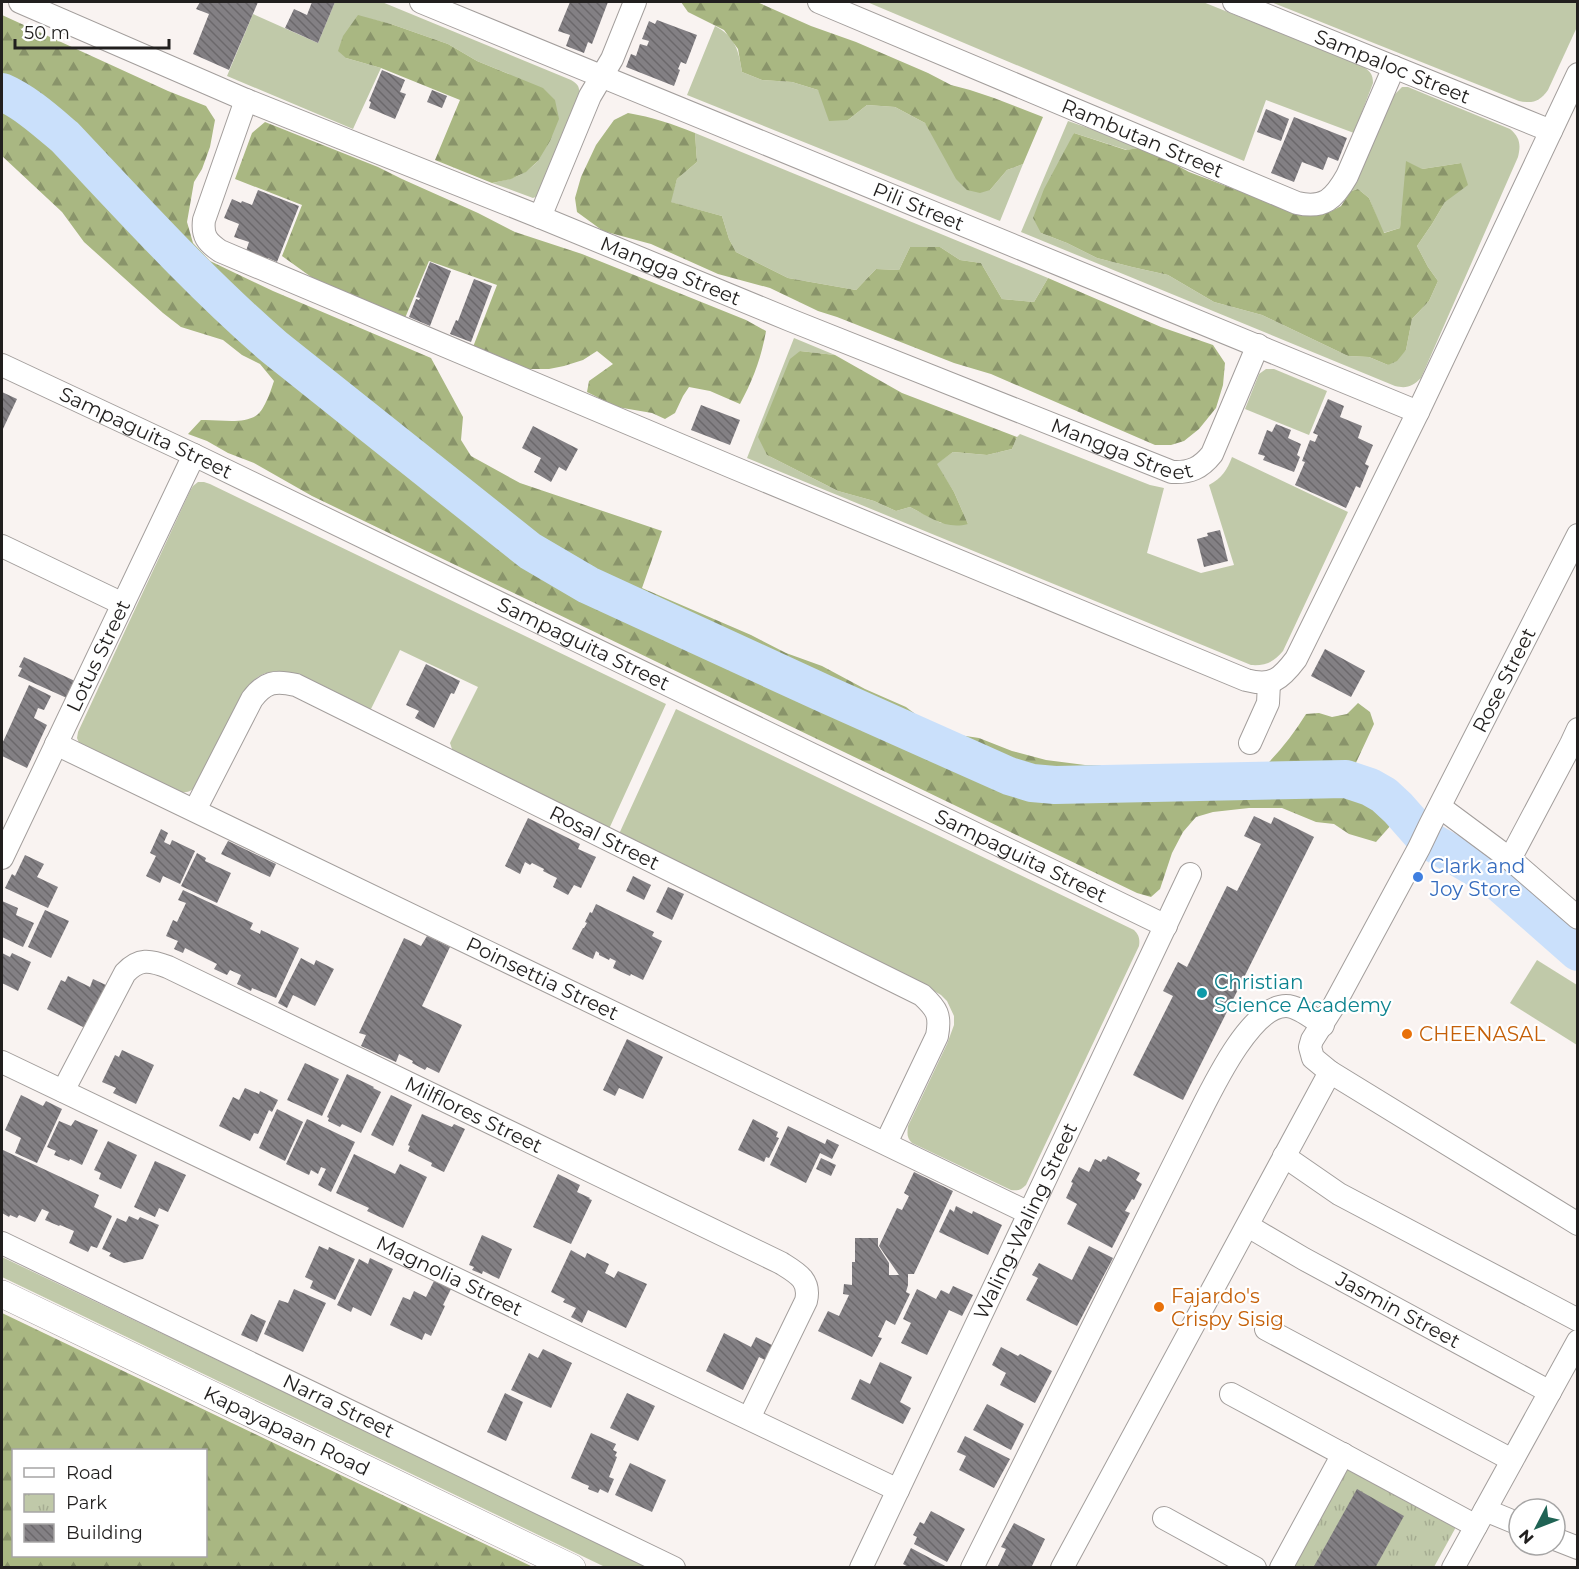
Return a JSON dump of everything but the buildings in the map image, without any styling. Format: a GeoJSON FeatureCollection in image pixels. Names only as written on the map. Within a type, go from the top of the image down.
{"type":"FeatureCollection","features":[{"type":"Feature","properties":{"kind":"street","name":"Mangga Street"},"geometry":{"type":"LineString","coordinates":[[20,2],[246,100],[1172,472],[1196,469],[1212,454],[1258,345]]}},
{"type":"Feature","properties":{"kind":"street","name":"Pili Street"},"geometry":{"type":"LineString","coordinates":[[421,2],[1418,412]]}},
{"type":"Feature","properties":{"kind":"street"},"geometry":{"type":"LineString","coordinates":[[540,217],[590,96],[612,59],[635,2]]}},
{"type":"Feature","properties":{"kind":"street","name":"Rambutan Street"},"geometry":{"type":"LineString","coordinates":[[819,2],[1297,203],[1310,206],[1327,201],[1342,186],[1394,67]]}},
{"type":"Feature","properties":{"kind":"street","name":"Sampaloc Street"},"geometry":{"type":"LineString","coordinates":[[1234,2],[1551,131]]}},
{"type":"Feature","properties":{"kind":"street"},"geometry":{"type":"LineString","coordinates":[[246,100],[204,220],[203,230],[206,238],[220,251],[1246,680],[1269,683],[1279,678],[1296,659],[1418,412],[1578,74]]}},
{"type":"Feature","properties":{"kind":"street","name":"Sampaguita Street"},"geometry":{"type":"LineString","coordinates":[[2,364],[1166,926]]}},
{"type":"Feature","properties":{"kind":"street","name":"Lotus Street"},"geometry":{"type":"LineString","coordinates":[[2,858],[194,455]]}},
{"type":"Feature","properties":{"kind":"street","name":"Rose Street"},"geometry":{"type":"LineString","coordinates":[[1330,1072],[1312,1058],[1310,1047],[1312,1040],[1323,1024],[1419,848],[1578,535]]}},
{"type":"Feature","properties":{"kind":"street"},"geometry":{"type":"LineString","coordinates":[[2,546],[123,604]]}},
{"type":"Feature","properties":{"kind":"street","name":"Rosal Street"},"geometry":{"type":"LineString","coordinates":[[195,810],[252,699],[259,690],[270,683],[296,684],[922,995],[933,1004],[939,1014],[937,1036],[886,1143]]}},
{"type":"Feature","properties":{"kind":"street"},"geometry":{"type":"LineString","coordinates":[[1250,743],[1268,703],[1269,683]]}},
{"type":"Feature","properties":{"kind":"street"},"geometry":{"type":"LineString","coordinates":[[1510,859],[1578,729]]}},
{"type":"Feature","properties":{"kind":"street","name":"Poinsettia Street"},"geometry":{"type":"LineString","coordinates":[[56,744],[1029,1213]]}},
{"type":"Feature","properties":{"kind":"street"},"geometry":{"type":"LineString","coordinates":[[1435,816],[1510,859],[1575,910]]}},
{"type":"Feature","properties":{"kind":"street","name":"Waling-Waling Street"},"geometry":{"type":"LineString","coordinates":[[861,1568],[1190,874]]}},
{"type":"Feature","properties":{"kind":"street","name":"Milflores Street"},"geometry":{"type":"LineString","coordinates":[[63,1091],[125,973],[136,963],[143,961],[168,967],[781,1263],[798,1274],[807,1287],[806,1302],[749,1418]]}},
{"type":"Feature","properties":{"kind":"street"},"geometry":{"type":"LineString","coordinates":[[972,1568],[1194,1124],[1238,1045],[1255,1023],[1279,1007],[1294,1008],[1323,1024]]}},
{"type":"Feature","properties":{"kind":"street","name":"Magnolia Street"},"geometry":{"type":"LineString","coordinates":[[2,1062],[898,1490]]}},
{"type":"Feature","properties":{"kind":"street"},"geometry":{"type":"LineString","coordinates":[[1063,1567],[1330,1072],[1578,1224]]}},
{"type":"Feature","properties":{"kind":"street"},"geometry":{"type":"LineString","coordinates":[[1284,1156],[1339,1194],[1578,1320]]}},
{"type":"Feature","properties":{"kind":"street","name":"Jasmin Street"},"geometry":{"type":"LineString","coordinates":[[1248,1226],[1304,1259],[1550,1392]]}},
{"type":"Feature","properties":{"kind":"street","name":"Narra Street"},"geometry":{"type":"LineString","coordinates":[[2,1243],[674,1568]]}},
{"type":"Feature","properties":{"kind":"street","name":"Kapayapaan Road"},"geometry":{"type":"LineString","coordinates":[[2,1294],[572,1568]]}},
{"type":"Feature","properties":{"kind":"street"},"geometry":{"type":"LineString","coordinates":[[1266,1329],[1512,1460]]}},
{"type":"Feature","properties":{"kind":"street"},"geometry":{"type":"LineString","coordinates":[[1453,1568],[1578,1341]]}},
{"type":"Feature","properties":{"kind":"street"},"geometry":{"type":"LineString","coordinates":[[1232,1394],[1343,1454],[1480,1518],[1507,1522]]}},
{"type":"Feature","properties":{"kind":"street"},"geometry":{"type":"LineString","coordinates":[[1281,1568],[1343,1454]]}},
{"type":"Feature","properties":{"kind":"street"},"geometry":{"type":"LineString","coordinates":[[1164,1518],[1255,1568]]}},
{"type":"Feature","properties":{"kind":"green space"},"geometry":{"type":"Polygon","coordinates":[[[335,2],[382,2],[575,83],[579,88],[579,95],[538,196],[533,198],[492,183],[517,176],[538,161],[509,74],[477,61],[448,44],[391,24],[358,16],[346,58],[381,68],[353,129],[227,76],[253,14],[318,43],[335,2]]]}},
{"type":"Feature","properties":{"kind":"green space"},"geometry":{"type":"Polygon","coordinates":[[[681,2],[757,2],[811,26],[856,42],[951,85],[994,98],[1043,117],[1023,164],[1007,170],[990,190],[980,193],[967,190],[956,179],[925,123],[895,107],[867,105],[848,120],[829,121],[818,90],[792,82],[762,80],[742,72],[738,49],[724,30],[688,12],[681,2]]]}},
{"type":"Feature","properties":{"kind":"green space"},"geometry":{"type":"Polygon","coordinates":[[[867,2],[1203,2],[1362,66],[1370,73],[1373,83],[1354,133],[1266,100],[1244,161],[867,2]]]}},
{"type":"Feature","properties":{"kind":"green space"},"geometry":{"type":"Polygon","coordinates":[[[1271,2],[1577,2],[1577,27],[1548,90],[1536,101],[1524,102],[1271,2]]]}},
{"type":"Feature","properties":{"kind":"green space"},"geometry":{"type":"Polygon","coordinates":[[[2,15],[206,106],[215,120],[210,147],[202,169],[194,182],[187,222],[193,243],[210,261],[273,291],[431,358],[463,417],[461,440],[471,456],[520,483],[662,531],[642,588],[751,635],[786,653],[822,666],[865,689],[906,707],[939,732],[979,738],[1012,751],[1046,760],[1085,765],[1162,765],[1243,772],[1260,771],[1285,744],[1306,714],[1319,713],[1332,717],[1347,714],[1358,703],[1370,712],[1374,724],[1354,767],[1373,785],[1393,799],[1392,824],[1376,842],[1349,834],[1334,824],[1316,822],[1282,808],[1249,808],[1213,812],[1196,817],[1183,832],[1172,853],[1160,889],[1151,897],[1137,893],[312,496],[254,463],[188,434],[201,420],[237,421],[257,415],[265,404],[274,381],[260,364],[242,355],[223,340],[181,327],[163,313],[84,242],[62,212],[2,156],[2,15]]]}},
{"type":"Feature","properties":{"kind":"green space"},"geometry":{"type":"Polygon","coordinates":[[[358,15],[448,44],[477,61],[543,88],[555,100],[559,119],[538,161],[526,172],[511,179],[492,183],[435,160],[460,100],[381,68],[346,58],[338,51],[343,36],[358,15]]]}},
{"type":"Feature","properties":{"kind":"green space"},"geometry":{"type":"Polygon","coordinates":[[[715,26],[732,39],[742,72],[762,80],[792,82],[818,90],[848,120],[867,105],[895,107],[925,123],[990,190],[1007,170],[1023,164],[1000,221],[687,95],[715,26]]]}},
{"type":"Feature","properties":{"kind":"green space"},"geometry":{"type":"Polygon","coordinates":[[[1402,87],[1408,87],[1510,129],[1518,138],[1519,145],[1518,157],[1421,378],[1410,386],[1395,386],[1021,232],[1068,121],[1144,147],[1127,150],[1074,133],[1041,233],[1097,258],[1168,275],[1214,302],[1262,315],[1348,356],[1369,357],[1388,365],[1406,350],[1412,319],[1429,301],[1438,281],[1417,246],[1445,202],[1461,163],[1422,169],[1403,203],[1400,228],[1383,233],[1369,198],[1358,189],[1351,191],[1393,96],[1402,87]]]}},
{"type":"Feature","properties":{"kind":"green space"},"geometry":{"type":"Polygon","coordinates":[[[628,113],[662,121],[695,133],[697,162],[677,179],[671,202],[722,216],[729,239],[736,252],[788,278],[856,290],[876,269],[899,270],[910,247],[940,247],[960,260],[981,263],[1002,299],[1034,302],[1048,278],[1161,327],[1213,345],[1225,363],[1223,385],[1216,408],[1199,429],[1184,441],[1171,445],[1155,445],[991,374],[954,363],[818,311],[770,288],[718,274],[651,244],[603,231],[577,212],[575,198],[581,177],[596,145],[614,120],[628,113]]]}},
{"type":"Feature","properties":{"kind":"green space"},"geometry":{"type":"Polygon","coordinates":[[[265,122],[378,167],[515,232],[582,254],[746,320],[766,331],[756,369],[740,404],[710,391],[689,387],[675,413],[665,419],[652,413],[617,407],[587,392],[589,381],[613,364],[597,351],[583,360],[564,366],[549,369],[525,369],[473,347],[497,285],[429,261],[405,318],[314,279],[282,256],[302,205],[235,179],[252,133],[265,122]]]}},
{"type":"Feature","properties":{"kind":"green space"},"geometry":{"type":"Polygon","coordinates":[[[695,133],[1048,278],[1034,302],[1002,299],[981,263],[960,260],[940,247],[910,247],[899,270],[876,269],[856,290],[788,278],[736,252],[729,239],[722,216],[670,202],[677,179],[697,162],[695,133]]]}},
{"type":"Feature","properties":{"kind":"green space"},"geometry":{"type":"Polygon","coordinates":[[[1074,133],[1126,150],[1144,147],[1189,172],[1311,214],[1330,212],[1341,206],[1351,191],[1358,189],[1369,198],[1384,233],[1400,228],[1406,161],[1422,169],[1461,163],[1468,185],[1445,202],[1417,246],[1438,281],[1429,301],[1412,319],[1406,350],[1397,361],[1388,365],[1369,357],[1348,356],[1262,315],[1214,302],[1168,275],[1097,258],[1041,233],[1033,218],[1044,189],[1074,133]]]}},
{"type":"Feature","properties":{"kind":"green space"},"geometry":{"type":"Polygon","coordinates":[[[794,338],[835,355],[800,351],[767,455],[838,491],[874,501],[896,511],[910,507],[941,523],[968,524],[954,492],[936,464],[953,452],[987,455],[1012,449],[1020,434],[1150,485],[1164,488],[1147,553],[1201,573],[1234,565],[1209,485],[1224,473],[1232,457],[1348,512],[1283,651],[1269,662],[1251,665],[747,458],[794,338]]]}},
{"type":"Feature","properties":{"kind":"green space"},"geometry":{"type":"Polygon","coordinates":[[[800,351],[835,355],[902,393],[1017,437],[1012,449],[987,455],[953,452],[937,464],[954,492],[968,524],[945,524],[910,507],[896,511],[874,501],[838,491],[767,455],[758,437],[790,359],[800,351]]]}},
{"type":"Feature","properties":{"kind":"green space"},"geometry":{"type":"Polygon","coordinates":[[[1266,369],[1274,369],[1327,391],[1309,435],[1245,409],[1259,374],[1266,369]]]}},
{"type":"Feature","properties":{"kind":"green space"},"geometry":{"type":"Polygon","coordinates":[[[198,482],[210,484],[666,704],[609,829],[453,752],[450,743],[478,687],[400,650],[370,711],[292,674],[278,671],[261,675],[246,689],[195,787],[188,792],[178,792],[79,743],[78,732],[190,491],[198,482]]]}},
{"type":"Feature","properties":{"kind":"green space"},"geometry":{"type":"Polygon","coordinates":[[[676,709],[1134,930],[1137,934],[1139,946],[1023,1188],[1011,1190],[912,1143],[908,1138],[908,1126],[954,1025],[954,1016],[947,1001],[941,995],[619,834],[676,709]]]}},
{"type":"Feature","properties":{"kind":"green space"},"geometry":{"type":"Polygon","coordinates":[[[1537,960],[1577,985],[1577,1045],[1510,1003],[1537,960]]]}},
{"type":"Feature","properties":{"kind":"green space"},"geometry":{"type":"Polygon","coordinates":[[[2,1257],[650,1567],[605,1567],[2,1277],[2,1257]]]}},
{"type":"Feature","properties":{"kind":"green space"},"geometry":{"type":"Polygon","coordinates":[[[2,1313],[533,1567],[2,1567],[2,1313]]]}},
{"type":"Feature","properties":{"kind":"green space"},"geometry":{"type":"Polygon","coordinates":[[[1344,1467],[1456,1527],[1434,1567],[1289,1568],[1344,1467]]]}},
{"type":"Feature","properties":{"kind":"waterway"},"geometry":{"type":"LineString","coordinates":[[2,92],[27,106],[65,137],[193,271],[274,347],[530,551],[588,585],[1009,776],[1032,783],[1055,785],[1346,779],[1370,787],[1384,795],[1430,841],[1495,879],[1578,952]]}},
{"type":"Feature","properties":{"kind":"place","name":"Clark and Joy Store"},"geometry":{"type":"Point","coordinates":[1418,877]}},
{"type":"Feature","properties":{"kind":"place","name":"Christian Science Academy"},"geometry":{"type":"Point","coordinates":[1202,993]}},
{"type":"Feature","properties":{"kind":"place","name":"CHEENASAL"},"geometry":{"type":"Point","coordinates":[1407,1034]}},
{"type":"Feature","properties":{"kind":"place","name":"Fajardo's Crispy Sisig"},"geometry":{"type":"Point","coordinates":[1159,1307]}}]}
